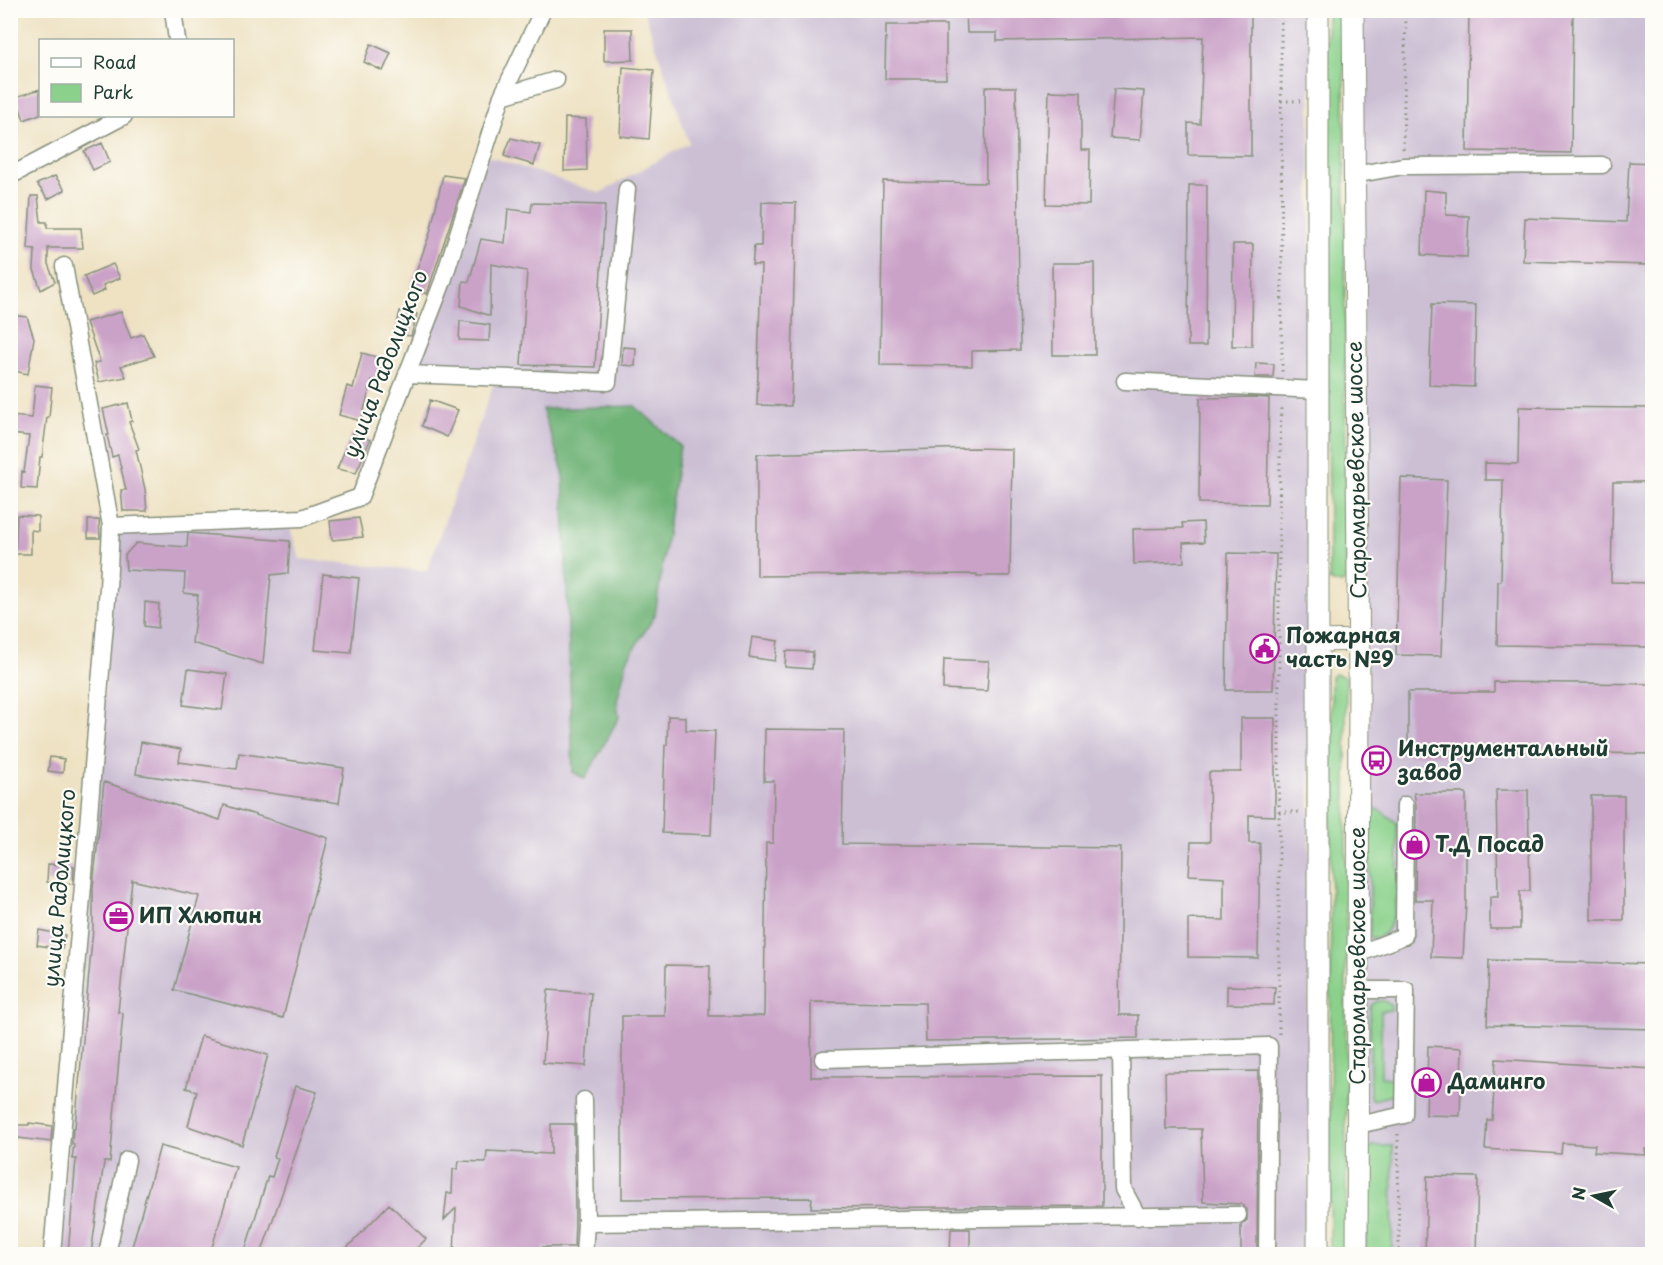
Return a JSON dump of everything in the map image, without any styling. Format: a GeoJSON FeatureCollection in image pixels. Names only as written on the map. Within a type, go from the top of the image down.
{"type":"FeatureCollection","features":[{"type":"Feature","properties":{"kind":"main road","name":"Старомарьевское шоссе"},"geometry":{"type":"LineString","coordinates":[[1318,10],[1318,1254]]}},
{"type":"Feature","properties":{"kind":"main road","name":"Старомарьевское шоссе"},"geometry":{"type":"LineString","coordinates":[[1353,10],[1359,640],[1357,1254]]}},
{"type":"Feature","properties":{"kind":"main road"},"geometry":{"type":"LineString","coordinates":[[1319,641],[1359,640]]}},
{"type":"Feature","properties":{"kind":"street"},"geometry":{"type":"LineString","coordinates":[[173,10],[177,39]]}},
{"type":"Feature","properties":{"kind":"street","name":"улица Радолицкого"},"geometry":{"type":"LineString","coordinates":[[111,526],[302,518],[360,497],[443,281],[502,96],[543,10]]}},
{"type":"Feature","properties":{"kind":"street"},"geometry":{"type":"LineString","coordinates":[[502,96],[556,80]]}},
{"type":"Feature","properties":{"kind":"street"},"geometry":{"type":"LineString","coordinates":[[10,176],[122,117]]}},
{"type":"Feature","properties":{"kind":"street"},"geometry":{"type":"LineString","coordinates":[[1354,175],[1403,166],[1602,165]]}},
{"type":"Feature","properties":{"kind":"street"},"geometry":{"type":"LineString","coordinates":[[407,374],[608,382],[627,189]]}},
{"type":"Feature","properties":{"kind":"street","name":"улица Радолицкого"},"geometry":{"type":"LineString","coordinates":[[52,1254],[107,600],[111,526],[64,266]]}},
{"type":"Feature","properties":{"kind":"street"},"geometry":{"type":"LineString","coordinates":[[1125,381],[1319,390]]}},
{"type":"Feature","properties":{"kind":"street"},"geometry":{"type":"LineString","coordinates":[[1358,954],[1404,936],[1405,805]]}},
{"type":"Feature","properties":{"kind":"street"},"geometry":{"type":"LineString","coordinates":[[1358,990],[1406,990],[1404,1115],[1358,1125]]}},
{"type":"Feature","properties":{"kind":"street"},"geometry":{"type":"LineString","coordinates":[[823,1059],[1269,1046],[1266,1254]]}},
{"type":"Feature","properties":{"kind":"street"},"geometry":{"type":"LineString","coordinates":[[1122,1051],[1124,1189],[1138,1217]]}},
{"type":"Feature","properties":{"kind":"street"},"geometry":{"type":"LineString","coordinates":[[584,1100],[586,1223],[584,1254]]}},
{"type":"Feature","properties":{"kind":"street"},"geometry":{"type":"LineString","coordinates":[[107,1254],[127,1160]]}},
{"type":"Feature","properties":{"kind":"street"},"geometry":{"type":"LineString","coordinates":[[586,1223],[1238,1215]]}},
{"type":"Feature","properties":{"kind":"path"},"geometry":{"type":"LineString","coordinates":[[1279,1039],[1281,10]]}},
{"type":"Feature","properties":{"kind":"path"},"geometry":{"type":"LineString","coordinates":[[1403,166],[1406,10]]}},
{"type":"Feature","properties":{"kind":"path"},"geometry":{"type":"LineString","coordinates":[[1397,1117],[1399,1254]]}},
{"type":"Feature","properties":{"kind":"shaded area"},"geometry":{"type":"Polygon","coordinates":[[[644,11],[1310,11],[1309,1254],[58,1254],[87,937],[116,530],[289,525],[300,559],[427,571],[497,374],[413,370],[487,156],[600,193],[689,143],[644,11]]]}},
{"type":"Feature","properties":{"kind":"shaded area"},"geometry":{"type":"Polygon","coordinates":[[[1362,11],[1652,11],[1652,1254],[1363,1254],[1362,11]]]}},
{"type":"Feature","properties":{"kind":"green space"},"geometry":{"type":"Polygon","coordinates":[[[1327,11],[1344,11],[1346,580],[1342,583],[1333,583],[1329,580],[1327,11]]]}},
{"type":"Feature","properties":{"kind":"green space"},"geometry":{"type":"Polygon","coordinates":[[[635,406],[680,446],[655,615],[627,660],[617,701],[619,717],[585,779],[573,772],[563,471],[542,409],[635,406]]]}},
{"type":"Feature","properties":{"kind":"green space"},"geometry":{"type":"Polygon","coordinates":[[[1335,674],[1346,677],[1346,1254],[1330,1254],[1331,677],[1335,674]]]}},
{"type":"Feature","properties":{"kind":"green space"},"geometry":{"type":"Polygon","coordinates":[[[1378,809],[1397,823],[1398,885],[1393,917],[1387,929],[1379,937],[1370,938],[1370,810],[1378,809]]]}},
{"type":"Feature","properties":{"kind":"green space"},"geometry":{"type":"Polygon","coordinates":[[[1377,1001],[1384,1001],[1391,1006],[1391,1010],[1381,1011],[1381,1077],[1394,1080],[1394,1092],[1392,1095],[1374,1100],[1370,1098],[1370,1010],[1371,1005],[1377,1001]]]}},
{"type":"Feature","properties":{"kind":"green space"},"geometry":{"type":"Polygon","coordinates":[[[1373,1146],[1393,1146],[1392,1254],[1366,1254],[1366,1150],[1373,1146]]]}},
{"type":"Feature","properties":{"kind":"building"},"geometry":{"type":"Polygon","coordinates":[[[966,10],[1251,10],[1251,156],[1188,155],[1188,123],[1200,124],[1203,37],[997,41],[997,33],[967,33],[966,10]]]}},
{"type":"Feature","properties":{"kind":"building"},"geometry":{"type":"Polygon","coordinates":[[[1469,10],[1573,10],[1571,153],[1467,151],[1469,10]]]}},
{"type":"Feature","properties":{"kind":"building"},"geometry":{"type":"Polygon","coordinates":[[[886,25],[946,25],[946,79],[885,79],[886,25]]]}},
{"type":"Feature","properties":{"kind":"building"},"geometry":{"type":"Polygon","coordinates":[[[604,29],[632,29],[633,60],[604,61],[604,29]]]}},
{"type":"Feature","properties":{"kind":"building"},"geometry":{"type":"Polygon","coordinates":[[[371,44],[391,53],[383,71],[364,62],[371,44]]]}},
{"type":"Feature","properties":{"kind":"building"},"geometry":{"type":"Polygon","coordinates":[[[623,67],[654,70],[649,139],[620,136],[623,67]]]}},
{"type":"Feature","properties":{"kind":"building"},"geometry":{"type":"Polygon","coordinates":[[[985,87],[1016,87],[1020,350],[972,351],[972,366],[880,365],[883,181],[986,183],[985,87]]]}},
{"type":"Feature","properties":{"kind":"building"},"geometry":{"type":"Polygon","coordinates":[[[39,89],[39,114],[24,120],[16,97],[39,89]]]}},
{"type":"Feature","properties":{"kind":"building"},"geometry":{"type":"Polygon","coordinates":[[[1114,89],[1144,91],[1140,140],[1110,138],[1114,89]]]}},
{"type":"Feature","properties":{"kind":"building"},"geometry":{"type":"Polygon","coordinates":[[[1049,91],[1081,92],[1081,150],[1090,150],[1089,205],[1046,204],[1049,91]]]}},
{"type":"Feature","properties":{"kind":"building"},"geometry":{"type":"Polygon","coordinates":[[[565,118],[586,119],[587,170],[564,171],[565,118]]]}},
{"type":"Feature","properties":{"kind":"building"},"geometry":{"type":"Polygon","coordinates":[[[511,138],[540,145],[534,165],[504,156],[511,138]]]}},
{"type":"Feature","properties":{"kind":"building"},"geometry":{"type":"Polygon","coordinates":[[[102,143],[110,162],[93,170],[84,151],[102,143]]]}},
{"type":"Feature","properties":{"kind":"building"},"geometry":{"type":"Polygon","coordinates":[[[1629,162],[1653,163],[1653,199],[1649,199],[1646,265],[1523,261],[1525,218],[1626,222],[1629,162]]]}},
{"type":"Feature","properties":{"kind":"building"},"geometry":{"type":"Polygon","coordinates":[[[443,175],[465,178],[427,294],[410,288],[430,233],[443,175]]]}},
{"type":"Feature","properties":{"kind":"building"},"geometry":{"type":"Polygon","coordinates":[[[55,176],[65,190],[48,199],[37,184],[55,176]]]}},
{"type":"Feature","properties":{"kind":"building"},"geometry":{"type":"Polygon","coordinates":[[[1189,185],[1207,185],[1206,346],[1188,346],[1189,185]]]}},
{"type":"Feature","properties":{"kind":"building"},"geometry":{"type":"Polygon","coordinates":[[[1424,190],[1446,192],[1446,215],[1469,216],[1467,257],[1422,255],[1424,190]]]}},
{"type":"Feature","properties":{"kind":"building"},"geometry":{"type":"Polygon","coordinates":[[[31,196],[38,196],[41,222],[47,222],[47,228],[81,228],[83,248],[48,248],[48,264],[55,282],[41,290],[34,270],[35,250],[28,249],[31,196]]]}},
{"type":"Feature","properties":{"kind":"building"},"geometry":{"type":"Polygon","coordinates":[[[762,202],[796,203],[791,406],[757,405],[761,265],[752,265],[754,246],[761,246],[762,202]]]}},
{"type":"Feature","properties":{"kind":"building"},"geometry":{"type":"Polygon","coordinates":[[[532,203],[605,205],[595,367],[521,365],[527,271],[491,264],[490,316],[461,306],[463,281],[469,282],[481,239],[505,243],[508,209],[531,212],[532,203]]]}},
{"type":"Feature","properties":{"kind":"building"},"geometry":{"type":"Polygon","coordinates":[[[1233,244],[1253,244],[1252,346],[1232,346],[1233,244]]]}},
{"type":"Feature","properties":{"kind":"building"},"geometry":{"type":"Polygon","coordinates":[[[1052,263],[1094,263],[1095,355],[1053,355],[1052,263]]]}},
{"type":"Feature","properties":{"kind":"building"},"geometry":{"type":"Polygon","coordinates":[[[113,264],[120,278],[103,285],[105,290],[92,296],[84,276],[113,264]]]}},
{"type":"Feature","properties":{"kind":"building"},"geometry":{"type":"Polygon","coordinates":[[[1432,304],[1476,305],[1474,387],[1429,385],[1432,304]]]}},
{"type":"Feature","properties":{"kind":"building"},"geometry":{"type":"Polygon","coordinates":[[[400,311],[417,314],[411,336],[395,334],[400,311]]]}},
{"type":"Feature","properties":{"kind":"building"},"geometry":{"type":"Polygon","coordinates":[[[121,312],[131,338],[143,334],[154,356],[121,366],[126,377],[99,382],[94,363],[100,362],[86,322],[121,312]]]}},
{"type":"Feature","properties":{"kind":"building"},"geometry":{"type":"Polygon","coordinates":[[[10,315],[27,317],[34,338],[28,374],[10,370],[10,315]]]}},
{"type":"Feature","properties":{"kind":"building"},"geometry":{"type":"Polygon","coordinates":[[[460,321],[490,325],[489,341],[459,340],[460,321]]]}},
{"type":"Feature","properties":{"kind":"building"},"geometry":{"type":"Polygon","coordinates":[[[623,347],[636,348],[635,366],[622,365],[623,347]]]}},
{"type":"Feature","properties":{"kind":"building"},"geometry":{"type":"Polygon","coordinates":[[[362,353],[384,359],[378,382],[372,380],[361,421],[339,415],[347,386],[353,388],[362,353]]]}},
{"type":"Feature","properties":{"kind":"building"},"geometry":{"type":"Polygon","coordinates":[[[1256,363],[1274,364],[1273,377],[1255,377],[1256,363]]]}},
{"type":"Feature","properties":{"kind":"building"},"geometry":{"type":"Polygon","coordinates":[[[35,385],[52,387],[37,489],[21,488],[29,436],[10,434],[10,416],[32,418],[35,385]]]}},
{"type":"Feature","properties":{"kind":"building"},"geometry":{"type":"Polygon","coordinates":[[[1200,398],[1269,398],[1267,504],[1199,503],[1200,398]]]}},
{"type":"Feature","properties":{"kind":"building"},"geometry":{"type":"Polygon","coordinates":[[[430,400],[458,410],[447,437],[422,426],[430,400]]]}},
{"type":"Feature","properties":{"kind":"building"},"geometry":{"type":"Polygon","coordinates":[[[128,403],[132,421],[129,422],[139,449],[136,450],[145,489],[147,511],[123,511],[121,490],[126,490],[118,455],[112,457],[107,435],[109,435],[103,409],[128,403]]]}},
{"type":"Feature","properties":{"kind":"building"},"geometry":{"type":"Polygon","coordinates":[[[1519,407],[1653,408],[1653,458],[1650,458],[1649,482],[1613,482],[1611,582],[1653,583],[1653,647],[1497,645],[1503,480],[1485,480],[1485,463],[1518,464],[1519,407]]]}},
{"type":"Feature","properties":{"kind":"building"},"geometry":{"type":"Polygon","coordinates":[[[352,433],[370,440],[356,473],[337,469],[352,433]]]}},
{"type":"Feature","properties":{"kind":"building"},"geometry":{"type":"Polygon","coordinates":[[[1012,449],[1010,576],[977,576],[977,574],[757,576],[757,454],[1012,449]]]}},
{"type":"Feature","properties":{"kind":"building"},"geometry":{"type":"Polygon","coordinates":[[[1401,478],[1447,480],[1441,656],[1396,655],[1401,478]]]}},
{"type":"Feature","properties":{"kind":"building"},"geometry":{"type":"Polygon","coordinates":[[[17,515],[38,516],[38,531],[31,530],[31,554],[15,554],[17,515]]]}},
{"type":"Feature","properties":{"kind":"building"},"geometry":{"type":"Polygon","coordinates":[[[359,518],[363,537],[332,540],[330,521],[359,518]]]}},
{"type":"Feature","properties":{"kind":"building"},"geometry":{"type":"Polygon","coordinates":[[[88,520],[99,520],[100,538],[88,538],[88,520]]]}},
{"type":"Feature","properties":{"kind":"building"},"geometry":{"type":"Polygon","coordinates":[[[1203,522],[1204,542],[1183,543],[1184,562],[1134,564],[1133,529],[1183,528],[1182,523],[1203,522]]]}},
{"type":"Feature","properties":{"kind":"building"},"geometry":{"type":"Polygon","coordinates":[[[188,533],[290,541],[288,573],[271,575],[263,664],[192,643],[198,595],[184,593],[185,573],[126,570],[125,555],[136,543],[187,547],[188,533]]]}},
{"type":"Feature","properties":{"kind":"building"},"geometry":{"type":"Polygon","coordinates":[[[1228,553],[1276,554],[1273,690],[1226,690],[1228,553]]]}},
{"type":"Feature","properties":{"kind":"building"},"geometry":{"type":"Polygon","coordinates":[[[323,574],[359,578],[351,653],[315,650],[323,574]]]}},
{"type":"Feature","properties":{"kind":"building"},"geometry":{"type":"Polygon","coordinates":[[[145,602],[159,604],[158,628],[144,626],[145,602]]]}},
{"type":"Feature","properties":{"kind":"building"},"geometry":{"type":"Polygon","coordinates":[[[752,637],[778,641],[775,661],[749,657],[752,637]]]}},
{"type":"Feature","properties":{"kind":"building"},"geometry":{"type":"Polygon","coordinates":[[[786,651],[813,652],[812,669],[785,667],[786,651]]]}},
{"type":"Feature","properties":{"kind":"building"},"geometry":{"type":"Polygon","coordinates":[[[944,659],[989,661],[987,691],[943,689],[944,659]]]}},
{"type":"Feature","properties":{"kind":"building"},"geometry":{"type":"Polygon","coordinates":[[[188,669],[227,674],[222,710],[183,705],[188,669]]]}},
{"type":"Feature","properties":{"kind":"building"},"geometry":{"type":"Polygon","coordinates":[[[1494,682],[1653,684],[1653,754],[1493,751],[1493,755],[1408,755],[1408,692],[1494,692],[1494,682]]]}},
{"type":"Feature","properties":{"kind":"building"},"geometry":{"type":"Polygon","coordinates":[[[668,716],[686,717],[686,730],[715,731],[711,835],[662,833],[668,716]]]}},
{"type":"Feature","properties":{"kind":"building"},"geometry":{"type":"Polygon","coordinates":[[[1241,718],[1275,718],[1275,816],[1249,815],[1249,843],[1260,843],[1258,958],[1188,957],[1188,919],[1224,920],[1224,877],[1189,875],[1191,842],[1210,842],[1209,772],[1241,772],[1241,718]]]}},
{"type":"Feature","properties":{"kind":"building"},"geometry":{"type":"Polygon","coordinates":[[[765,729],[844,730],[842,844],[1121,848],[1119,1015],[1138,1015],[1138,1038],[926,1041],[925,1003],[811,1002],[811,1077],[1102,1076],[1102,1206],[811,1208],[812,1198],[622,1199],[622,1016],[665,1016],[666,965],[710,966],[709,1016],[764,1016],[766,843],[773,843],[774,781],[764,781],[765,729]]]}},
{"type":"Feature","properties":{"kind":"building"},"geometry":{"type":"Polygon","coordinates":[[[141,742],[181,749],[179,762],[216,767],[237,769],[239,753],[344,768],[339,803],[136,774],[141,742]]]}},
{"type":"Feature","properties":{"kind":"building"},"geometry":{"type":"Polygon","coordinates":[[[50,757],[64,759],[63,773],[48,771],[50,757]]]}},
{"type":"Feature","properties":{"kind":"building"},"geometry":{"type":"Polygon","coordinates":[[[104,782],[220,820],[224,805],[328,838],[283,1018],[174,990],[199,896],[132,880],[118,1012],[123,1013],[110,1162],[104,1162],[91,1254],[68,1254],[76,1159],[72,1159],[73,1128],[75,1128],[93,929],[93,887],[104,782]]]}},
{"type":"Feature","properties":{"kind":"building"},"geometry":{"type":"Polygon","coordinates":[[[1496,790],[1528,790],[1530,891],[1520,891],[1520,929],[1490,929],[1490,897],[1498,897],[1496,790]]]}},
{"type":"Feature","properties":{"kind":"building"},"geometry":{"type":"Polygon","coordinates":[[[1414,793],[1466,793],[1466,902],[1463,958],[1431,957],[1433,900],[1415,900],[1416,805],[1414,793]]]}},
{"type":"Feature","properties":{"kind":"building"},"geometry":{"type":"Polygon","coordinates":[[[1591,796],[1624,796],[1624,920],[1591,920],[1591,796]]]}},
{"type":"Feature","properties":{"kind":"building"},"geometry":{"type":"Polygon","coordinates":[[[48,864],[74,866],[73,884],[47,882],[48,864]]]}},
{"type":"Feature","properties":{"kind":"building"},"geometry":{"type":"Polygon","coordinates":[[[39,930],[65,935],[62,949],[37,945],[39,930]]]}},
{"type":"Feature","properties":{"kind":"building"},"geometry":{"type":"Polygon","coordinates":[[[1489,960],[1653,964],[1653,1029],[1487,1025],[1489,960]]]}},
{"type":"Feature","properties":{"kind":"building"},"geometry":{"type":"Polygon","coordinates":[[[1227,986],[1275,987],[1274,1005],[1227,1004],[1227,986]]]}},
{"type":"Feature","properties":{"kind":"building"},"geometry":{"type":"Polygon","coordinates":[[[548,990],[591,993],[586,1066],[543,1063],[548,990]]]}},
{"type":"Feature","properties":{"kind":"building"},"geometry":{"type":"Polygon","coordinates":[[[201,1036],[268,1055],[242,1145],[188,1126],[197,1091],[186,1088],[201,1036]]]}},
{"type":"Feature","properties":{"kind":"building"},"geometry":{"type":"Polygon","coordinates":[[[1428,1046],[1462,1048],[1460,1116],[1426,1115],[1428,1046]]]}},
{"type":"Feature","properties":{"kind":"building"},"geometry":{"type":"Polygon","coordinates":[[[1496,1059],[1653,1069],[1649,1124],[1653,1124],[1653,1149],[1645,1149],[1646,1155],[1594,1152],[1595,1145],[1562,1143],[1561,1154],[1485,1149],[1487,1120],[1492,1120],[1496,1059]]]}},
{"type":"Feature","properties":{"kind":"building"},"geometry":{"type":"Polygon","coordinates":[[[1258,1071],[1257,1254],[1241,1254],[1241,1225],[1247,1220],[1247,1209],[1241,1204],[1203,1202],[1201,1129],[1166,1129],[1165,1072],[1258,1071]]]}},
{"type":"Feature","properties":{"kind":"building"},"geometry":{"type":"Polygon","coordinates":[[[295,1086],[317,1092],[261,1254],[244,1254],[268,1176],[272,1177],[278,1158],[274,1157],[295,1086]]]}},
{"type":"Feature","properties":{"kind":"building"},"geometry":{"type":"Polygon","coordinates":[[[29,1123],[52,1126],[51,1142],[10,1137],[10,1125],[29,1125],[29,1123]]]}},
{"type":"Feature","properties":{"kind":"building"},"geometry":{"type":"Polygon","coordinates":[[[551,1124],[574,1124],[574,1247],[543,1247],[543,1254],[454,1254],[456,1208],[444,1220],[447,1193],[452,1193],[453,1169],[458,1169],[459,1161],[486,1162],[487,1151],[551,1154],[551,1124]]]}},
{"type":"Feature","properties":{"kind":"building"},"geometry":{"type":"Polygon","coordinates":[[[160,1146],[236,1167],[210,1254],[130,1254],[160,1146]]]}},
{"type":"Feature","properties":{"kind":"building"},"geometry":{"type":"Polygon","coordinates":[[[1427,1176],[1478,1177],[1476,1254],[1425,1254],[1427,1176]]]}},
{"type":"Feature","properties":{"kind":"building"},"geometry":{"type":"Polygon","coordinates":[[[389,1204],[426,1239],[411,1254],[341,1254],[389,1204]]]}},
{"type":"Feature","properties":{"kind":"building"},"geometry":{"type":"Polygon","coordinates":[[[951,1229],[970,1229],[970,1254],[950,1254],[951,1229]]]}},
{"type":"Feature","properties":{"kind":"place","name":"Пожарная часть №9"},"geometry":{"type":"Point","coordinates":[1265,648]}},
{"type":"Feature","properties":{"kind":"place","name":"Инструментальный завод"},"geometry":{"type":"Point","coordinates":[1377,761]}},
{"type":"Feature","properties":{"kind":"place","name":"Т.Д Посад"},"geometry":{"type":"Point","coordinates":[1414,845]}},
{"type":"Feature","properties":{"kind":"place","name":"ИП Хлюпин"},"geometry":{"type":"Point","coordinates":[118,916]}},
{"type":"Feature","properties":{"kind":"place","name":"Даминго"},"geometry":{"type":"Point","coordinates":[1427,1082]}}]}
